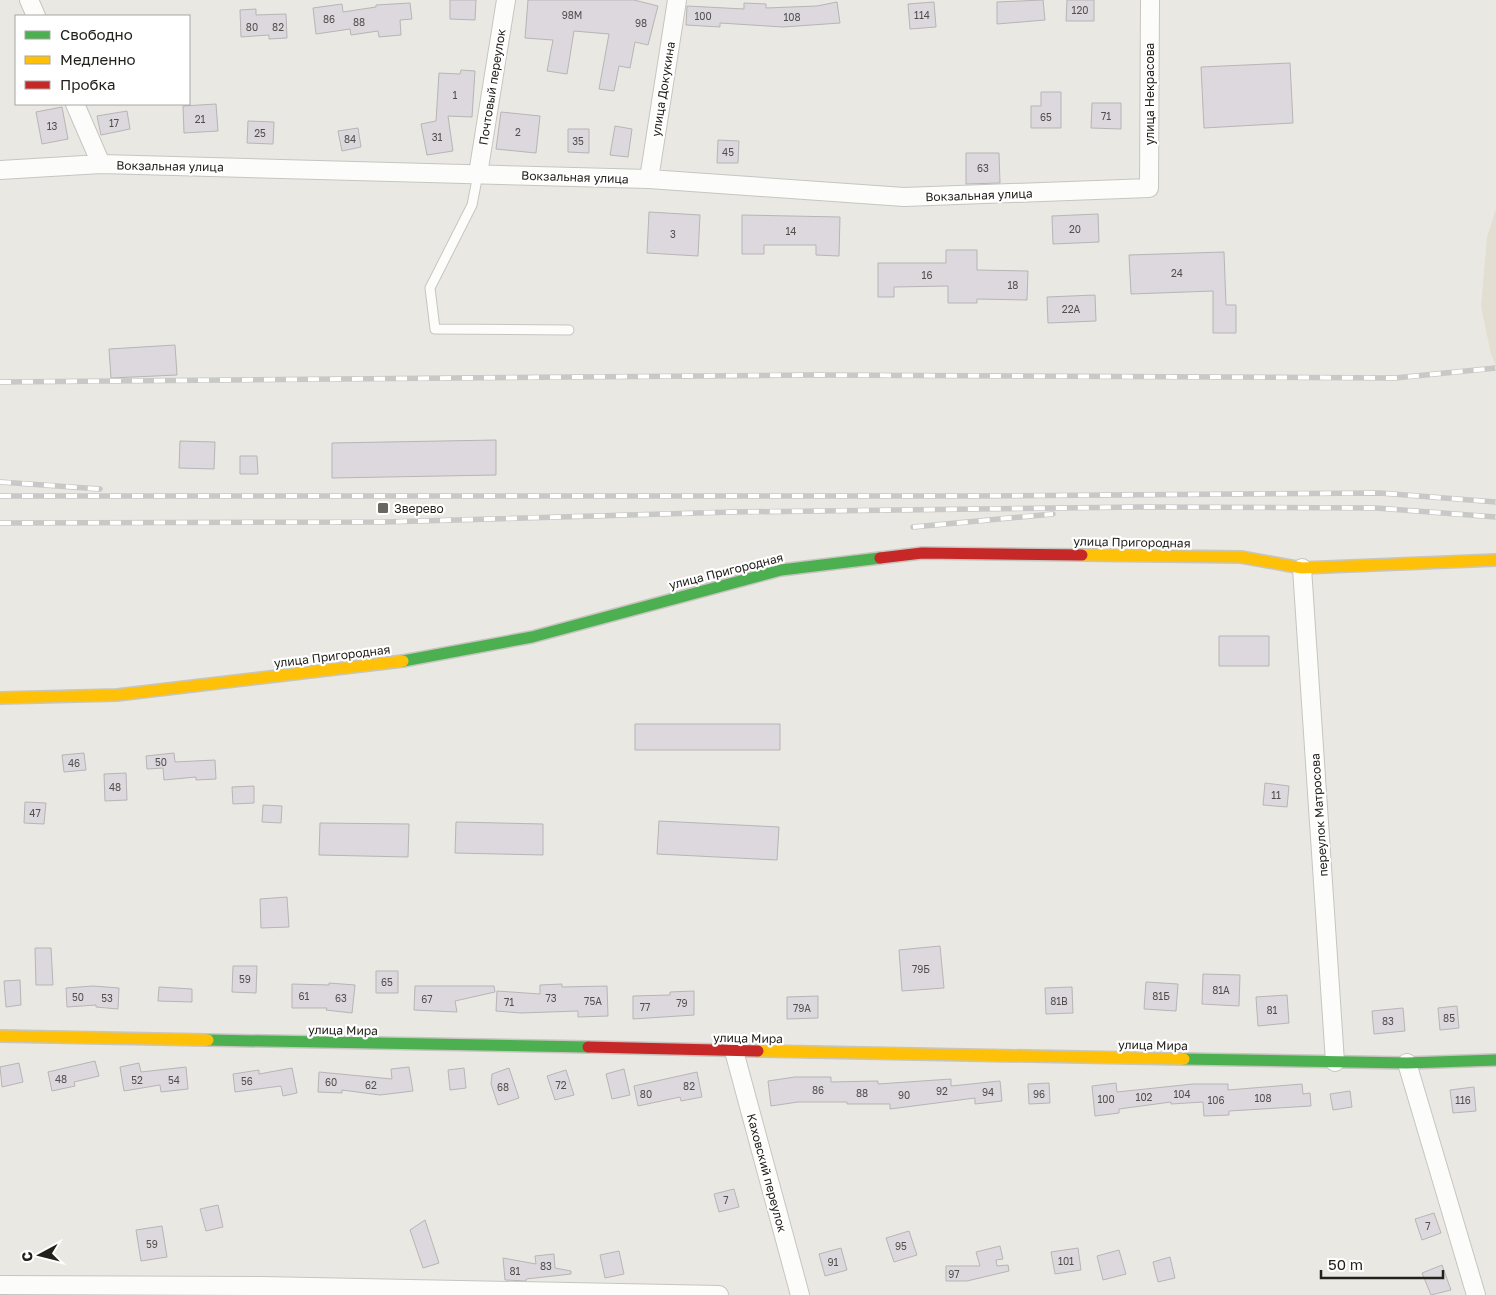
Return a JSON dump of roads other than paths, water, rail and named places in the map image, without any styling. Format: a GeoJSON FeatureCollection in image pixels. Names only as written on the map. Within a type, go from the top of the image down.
{"type":"FeatureCollection","features":[{"type":"Feature","properties":{"kind":"street"},"geometry":{"type":"LineString","coordinates":[[29,0],[36,15]]}},
{"type":"Feature","properties":{"kind":"street","name":"Почтовый переулок"},"geometry":{"type":"LineString","coordinates":[[478,174],[506,0]]}},
{"type":"Feature","properties":{"kind":"street","name":"улица Докукина"},"geometry":{"type":"LineString","coordinates":[[649,179],[677,0]]}},
{"type":"Feature","properties":{"kind":"street","name":"улица Некрасова"},"geometry":{"type":"LineString","coordinates":[[1149,188],[1150,0]]}},
{"type":"Feature","properties":{"kind":"street"},"geometry":{"type":"LineString","coordinates":[[75,105],[101,164]]}},
{"type":"Feature","properties":{"kind":"street","name":"Вокзальная улица"},"geometry":{"type":"LineString","coordinates":[[0,170],[101,164],[649,179],[904,197],[1149,188]]}},
{"type":"Feature","properties":{"kind":"street","name":"улица Пригородная"},"geometry":{"type":"LineString","coordinates":[[0,698],[117,695],[386,664],[532,637],[781,570],[922,552],[1241,557],[1302,568],[1496,560]]}},
{"type":"Feature","properties":{"kind":"street","name":"переулок Матросова"},"geometry":{"type":"LineString","coordinates":[[1302,568],[1335,1062]]}},
{"type":"Feature","properties":{"kind":"street","name":"улица Мира"},"geometry":{"type":"LineString","coordinates":[[0,1036],[1335,1062],[1406,1063],[1496,1060]]}},
{"type":"Feature","properties":{"kind":"street","name":"Каховский переулок"},"geometry":{"type":"LineString","coordinates":[[734,1051],[800,1295]]}},
{"type":"Feature","properties":{"kind":"street"},"geometry":{"type":"LineString","coordinates":[[1406,1063],[1476,1295]]}},
{"type":"Feature","properties":{"kind":"street"},"geometry":{"type":"LineString","coordinates":[[0,1285],[271,1286],[719,1295]]}},
{"type":"Feature","properties":{"kind":"lane"},"geometry":{"type":"LineString","coordinates":[[478,174],[472,205],[430,288],[435,329],[568,330]]}},
{"type":"Feature","properties":{"kind":"railway"},"geometry":{"type":"LineString","coordinates":[[0,382],[809,375],[1395,378],[1496,368]]}},
{"type":"Feature","properties":{"kind":"railway"},"geometry":{"type":"LineString","coordinates":[[0,482],[100,489]]}},
{"type":"Feature","properties":{"kind":"railway"},"geometry":{"type":"LineString","coordinates":[[0,496],[972,496],[1380,493],[1496,502]]}},
{"type":"Feature","properties":{"kind":"railway"},"geometry":{"type":"LineString","coordinates":[[0,523],[384,522],[732,512],[1140,507],[1376,508],[1496,517]]}},
{"type":"Feature","properties":{"kind":"railway"},"geometry":{"type":"LineString","coordinates":[[913,527],[1053,514]]}},
{"type":"Feature","properties":{"kind":"place","name":"Зверево"},"geometry":{"type":"Point","coordinates":[383,508]}}]}
